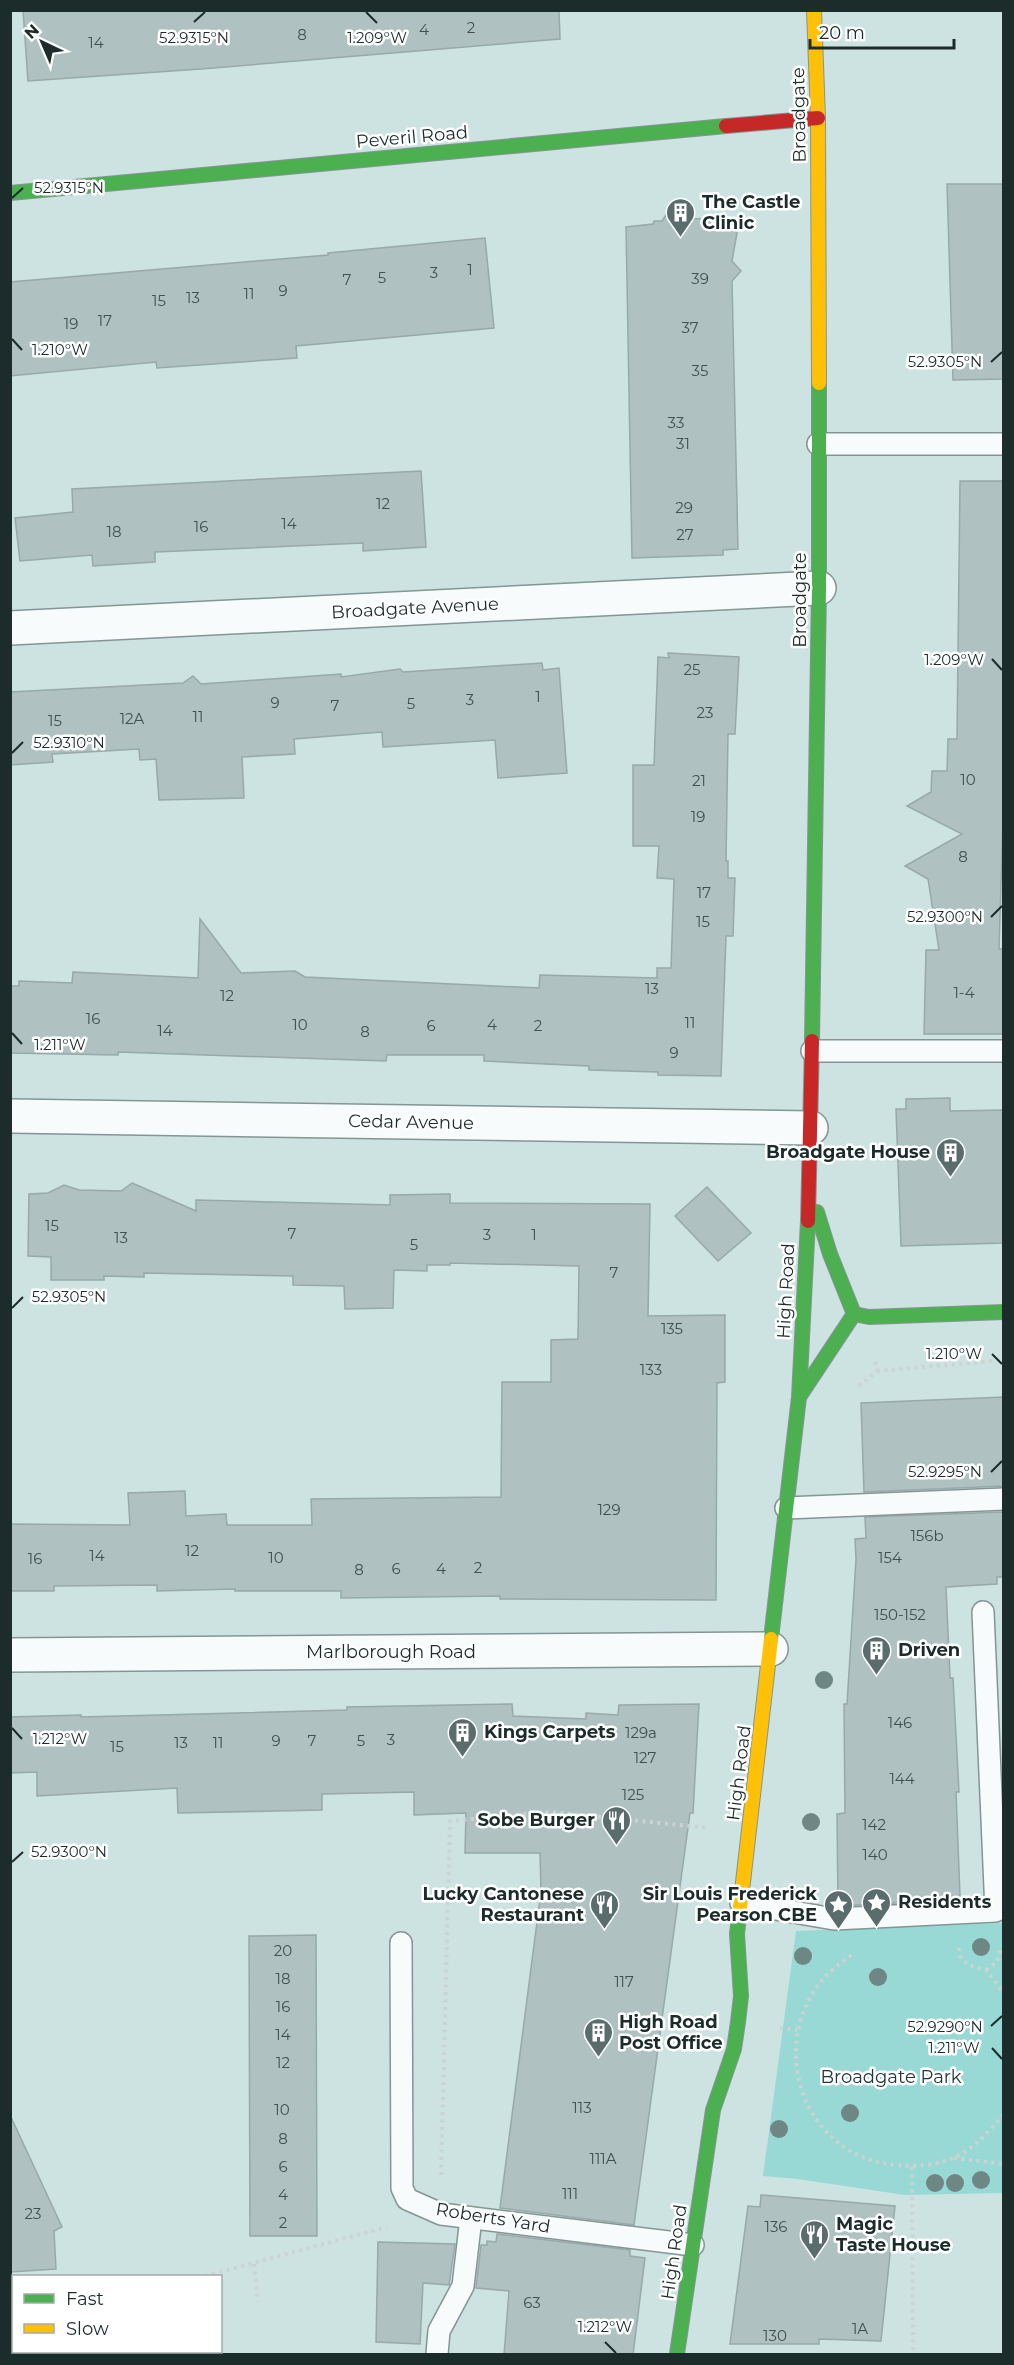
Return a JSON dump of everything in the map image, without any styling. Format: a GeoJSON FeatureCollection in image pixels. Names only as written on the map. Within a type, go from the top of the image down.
{"type":"FeatureCollection","features":[{"type":"Feature","properties":{"kind":"main road","name":"Broadgate"},"geometry":{"type":"LineString","coordinates":[[810,1191],[819,588],[818,118],[814,10]]}},
{"type":"Feature","properties":{"kind":"main road","name":"Peveril Road"},"geometry":{"type":"LineString","coordinates":[[10,193],[818,118]]}},
{"type":"Feature","properties":{"kind":"main road"},"geometry":{"type":"LineString","coordinates":[[810,1191],[830,1254],[854,1314]]}},
{"type":"Feature","properties":{"kind":"main road","name":"High Road"},"geometry":{"type":"LineString","coordinates":[[677,2355],[713,2110],[734,2049],[741,1996],[737,1934],[799,1397],[810,1191]]}},
{"type":"Feature","properties":{"kind":"main road"},"geometry":{"type":"LineString","coordinates":[[854,1314],[891,1316],[1004,1312]]}},
{"type":"Feature","properties":{"kind":"main road"},"geometry":{"type":"LineString","coordinates":[[799,1397],[854,1314]]}},
{"type":"Feature","properties":{"kind":"street","name":"Broadgate Avenue"},"geometry":{"type":"LineString","coordinates":[[10,627],[819,588]]}},
{"type":"Feature","properties":{"kind":"street","name":"Cedar Avenue"},"geometry":{"type":"LineString","coordinates":[[10,1116],[811,1128]]}},
{"type":"Feature","properties":{"kind":"street","name":"Marlborough Road"},"geometry":{"type":"LineString","coordinates":[[10,1655],[771,1649]]}},
{"type":"Feature","properties":{"kind":"lane"},"geometry":{"type":"LineString","coordinates":[[818,444],[1004,444]]}},
{"type":"Feature","properties":{"kind":"lane"},"geometry":{"type":"LineString","coordinates":[[812,1051],[1004,1051]]}},
{"type":"Feature","properties":{"kind":"lane"},"geometry":{"type":"LineString","coordinates":[[786,1508],[1004,1499]]}},
{"type":"Feature","properties":{"kind":"lane"},"geometry":{"type":"LineString","coordinates":[[741,1903],[834,1919],[996,1911],[983,1612]]}},
{"type":"Feature","properties":{"kind":"lane","name":"Roberts Yard"},"geometry":{"type":"LineString","coordinates":[[401,1943],[402,2188],[407,2199],[441,2214],[693,2245]]}},
{"type":"Feature","properties":{"kind":"lane"},"geometry":{"type":"LineString","coordinates":[[437,2355],[439,2331],[463,2286],[471,2218]]}},
{"type":"Feature","properties":{"kind":"path"},"geometry":{"type":"LineString","coordinates":[[877,1371],[1004,1360]]}},
{"type":"Feature","properties":{"kind":"path"},"geometry":{"type":"LineString","coordinates":[[213,2275],[441,2214],[450,1821],[550,1812],[750,1832]]}},
{"type":"Feature","properties":{"kind":"path"},"geometry":{"type":"LineString","coordinates":[[986,1970],[997,1962],[1001,1953],[1001,1941]]}},
{"type":"Feature","properties":{"kind":"path"},"geometry":{"type":"LineString","coordinates":[[950,1947],[959,1949],[960,1955],[969,1966],[986,1970],[1004,1993]]}},
{"type":"Feature","properties":{"kind":"path"},"geometry":{"type":"LineString","coordinates":[[860,1951],[852,1954],[824,1977],[804,2008],[797,2030],[796,2075],[807,2105],[825,2131],[850,2151],[880,2164],[912,2167],[954,2158],[985,2137],[1004,2114]]}},
{"type":"Feature","properties":{"kind":"path"},"geometry":{"type":"LineString","coordinates":[[954,2158],[1004,2164]]}},
{"type":"Feature","properties":{"kind":"path"},"geometry":{"type":"LineString","coordinates":[[912,2167],[913,2355]]}},
{"type":"Feature","properties":{"kind":"path"},"geometry":{"type":"LineString","coordinates":[[254,2264],[258,2302]]}},
{"type":"Feature","properties":{"kind":"green space","name":"Broadgate Park"},"geometry":{"type":"Polygon","coordinates":[[[1003,1923],[1003,2193],[905,2195],[763,2176],[796,1931],[1003,1923]]]}},
{"type":"Feature","properties":{"kind":"building"},"geometry":{"type":"Polygon","coordinates":[[[23,10],[559,10],[560,39],[28,81],[23,10]]]}},
{"type":"Feature","properties":{"kind":"building"},"geometry":{"type":"Polygon","coordinates":[[[947,184],[1004,184],[1004,379],[953,380],[947,184]]]}},
{"type":"Feature","properties":{"kind":"building"},"geometry":{"type":"Polygon","coordinates":[[[673,204],[684,219],[724,218],[737,233],[732,261],[741,271],[732,281],[738,549],[723,550],[723,555],[632,558],[626,227],[662,221],[673,204]]]}},
{"type":"Feature","properties":{"kind":"building"},"geometry":{"type":"Polygon","coordinates":[[[485,238],[494,328],[296,346],[297,358],[157,368],[156,362],[10,376],[10,282],[328,255],[328,253],[485,238]]]}},
{"type":"Feature","properties":{"kind":"building"},"geometry":{"type":"Polygon","coordinates":[[[421,471],[426,547],[363,551],[363,543],[155,552],[155,562],[93,566],[92,555],[20,561],[15,518],[73,512],[72,489],[421,471]]]}},
{"type":"Feature","properties":{"kind":"building"},"geometry":{"type":"Polygon","coordinates":[[[960,481],[1004,481],[1004,787],[999,949],[1004,949],[1004,1034],[924,1034],[926,950],[939,950],[928,879],[905,866],[962,834],[907,806],[931,792],[932,771],[947,771],[948,739],[957,739],[960,481]]]}},
{"type":"Feature","properties":{"kind":"building"},"geometry":{"type":"Polygon","coordinates":[[[668,653],[739,657],[735,734],[728,734],[726,861],[728,861],[728,878],[735,878],[733,936],[726,936],[721,1076],[658,1075],[658,1072],[589,1070],[589,1066],[484,1061],[484,1055],[387,1055],[386,1061],[118,1052],[118,1055],[10,1053],[10,986],[19,986],[19,981],[72,983],[73,972],[198,978],[200,919],[241,973],[295,971],[305,977],[539,988],[540,975],[657,978],[657,968],[671,968],[674,879],[657,878],[659,846],[633,846],[633,765],[654,765],[658,657],[669,658],[668,653]]]}},
{"type":"Feature","properties":{"kind":"building"},"geometry":{"type":"Polygon","coordinates":[[[542,663],[543,670],[559,668],[567,773],[498,778],[495,740],[383,747],[382,732],[294,739],[295,754],[242,757],[244,798],[159,800],[156,759],[140,760],[139,749],[52,754],[53,762],[10,765],[10,692],[183,683],[193,676],[201,684],[341,674],[341,677],[400,669],[403,672],[542,663]]]}},
{"type":"Feature","properties":{"kind":"building","name":"Broadgate House"},"geometry":{"type":"Polygon","coordinates":[[[950,1098],[950,1111],[1004,1110],[1004,1243],[901,1246],[896,1109],[906,1109],[906,1099],[950,1098]]]}},
{"type":"Feature","properties":{"kind":"building"},"geometry":{"type":"Polygon","coordinates":[[[132,1183],[196,1211],[196,1200],[390,1205],[390,1195],[450,1194],[450,1203],[650,1204],[648,1316],[725,1315],[725,1382],[717,1383],[716,1600],[500,1599],[500,1596],[341,1598],[341,1591],[235,1591],[235,1589],[157,1591],[157,1585],[54,1586],[54,1591],[10,1591],[10,1524],[130,1525],[128,1493],[185,1491],[186,1516],[226,1514],[227,1525],[312,1525],[311,1499],[501,1497],[502,1382],[551,1382],[551,1340],[578,1339],[579,1266],[450,1263],[450,1265],[427,1265],[427,1271],[394,1270],[393,1308],[345,1309],[344,1286],[293,1285],[293,1276],[144,1273],[144,1277],[104,1276],[104,1280],[51,1280],[51,1257],[28,1256],[29,1194],[48,1193],[64,1185],[79,1190],[121,1191],[132,1183]]]}},
{"type":"Feature","properties":{"kind":"building"},"geometry":{"type":"Polygon","coordinates":[[[707,1187],[751,1233],[718,1261],[675,1216],[707,1187]]]}},
{"type":"Feature","properties":{"kind":"building"},"geometry":{"type":"Polygon","coordinates":[[[1004,1397],[1004,1486],[864,1492],[861,1403],[1004,1397]]]}},
{"type":"Feature","properties":{"kind":"building"},"geometry":{"type":"Polygon","coordinates":[[[1004,1512],[1004,1577],[997,1577],[997,1584],[946,1587],[959,1792],[956,1792],[960,1896],[913,1897],[914,1902],[838,1906],[837,1814],[845,1813],[844,1704],[847,1704],[856,1559],[855,1539],[866,1538],[865,1517],[1004,1512]]]}},
{"type":"Feature","properties":{"kind":"building"},"geometry":{"type":"Polygon","coordinates":[[[512,1704],[513,1716],[586,1719],[586,1713],[618,1715],[619,1705],[699,1704],[693,1813],[690,1813],[634,2225],[500,2208],[541,1891],[540,1853],[465,1853],[466,1813],[414,1815],[414,1792],[322,1794],[322,1810],[178,1813],[177,1788],[37,1796],[37,1772],[10,1773],[10,1717],[81,1715],[81,1717],[347,1710],[347,1707],[512,1704]]]}},
{"type":"Feature","properties":{"kind":"building"},"geometry":{"type":"Polygon","coordinates":[[[316,1935],[317,2236],[250,2236],[249,1936],[316,1935]]]}},
{"type":"Feature","properties":{"kind":"building"},"geometry":{"type":"Polygon","coordinates":[[[10,2115],[62,2227],[54,2231],[56,2269],[10,2272],[10,2115]]]}},
{"type":"Feature","properties":{"kind":"building","name":"Magic Taste House"},"geometry":{"type":"Polygon","coordinates":[[[761,2195],[895,2206],[881,2341],[819,2339],[819,2344],[730,2344],[748,2206],[760,2207],[761,2195]]]}},
{"type":"Feature","properties":{"kind":"building"},"geometry":{"type":"Polygon","coordinates":[[[497,2234],[630,2250],[630,2256],[645,2258],[633,2355],[504,2355],[509,2291],[476,2288],[481,2245],[487,2245],[487,2241],[496,2242],[497,2234]]]}},
{"type":"Feature","properties":{"kind":"building"},"geometry":{"type":"Polygon","coordinates":[[[378,2242],[455,2244],[449,2285],[423,2283],[420,2344],[376,2342],[378,2242]]]}},
{"type":"Feature","properties":{"kind":"traffic: fast"},"geometry":{"type":"LineString","coordinates":[[10,193],[726,126]]}},
{"type":"Feature","properties":{"kind":"traffic: fast"},"geometry":{"type":"LineString","coordinates":[[812,1041],[819,588],[819,383]]}},
{"type":"Feature","properties":{"kind":"traffic: fast"},"geometry":{"type":"LineString","coordinates":[[817,1212],[830,1254],[854,1314]]}},
{"type":"Feature","properties":{"kind":"traffic: fast"},"geometry":{"type":"LineString","coordinates":[[771,1639],[799,1397],[808,1221]]}},
{"type":"Feature","properties":{"kind":"traffic: fast"},"geometry":{"type":"LineString","coordinates":[[854,1314],[869,1317],[1004,1312]]}},
{"type":"Feature","properties":{"kind":"traffic: fast"},"geometry":{"type":"LineString","coordinates":[[799,1397],[854,1314]]}},
{"type":"Feature","properties":{"kind":"traffic: fast"},"geometry":{"type":"LineString","coordinates":[[677,2354],[713,2110],[734,2049],[738,2022],[741,1996],[737,1934],[740,1908]]}},
{"type":"Feature","properties":{"kind":"traffic: slow"},"geometry":{"type":"LineString","coordinates":[[814,10],[818,118],[819,383]]}},
{"type":"Feature","properties":{"kind":"traffic: slow"},"geometry":{"type":"LineString","coordinates":[[740,1908],[771,1639]]}},
{"type":"Feature","properties":{"kind":"traffic: jam"},"geometry":{"type":"LineString","coordinates":[[726,126],[818,118]]}},
{"type":"Feature","properties":{"kind":"traffic: jam"},"geometry":{"type":"LineString","coordinates":[[808,1221],[812,1041]]}},
{"type":"Feature","properties":{"kind":"place","name":"The Castle Clinic"},"geometry":{"type":"Point","coordinates":[681,238]}},
{"type":"Feature","properties":{"kind":"place","name":"Broadgate House"},"geometry":{"type":"Point","coordinates":[951,1178]}},
{"type":"Feature","properties":{"kind":"place","name":"Driven"},"geometry":{"type":"Point","coordinates":[877,1676]}},
{"type":"Feature","properties":{"kind":"place","name":"Kings Carpets"},"geometry":{"type":"Point","coordinates":[463,1758]}},
{"type":"Feature","properties":{"kind":"place","name":"Sobe Burger"},"geometry":{"type":"Point","coordinates":[616,1846]}},
{"type":"Feature","properties":{"kind":"place","name":"Residents"},"geometry":{"type":"Point","coordinates":[877,1928]}},
{"type":"Feature","properties":{"kind":"place","name":"Lucky Cantonese Restaurant"},"geometry":{"type":"Point","coordinates":[605,1930]}},
{"type":"Feature","properties":{"kind":"place","name":"Sir Louis Frederick Pearson CBE"},"geometry":{"type":"Point","coordinates":[838,1930]}},
{"type":"Feature","properties":{"kind":"place","name":"High Road Post Office"},"geometry":{"type":"Point","coordinates":[598,2058]}},
{"type":"Feature","properties":{"kind":"place","name":"Magic Taste House"},"geometry":{"type":"Point","coordinates":[815,2260]}}]}
